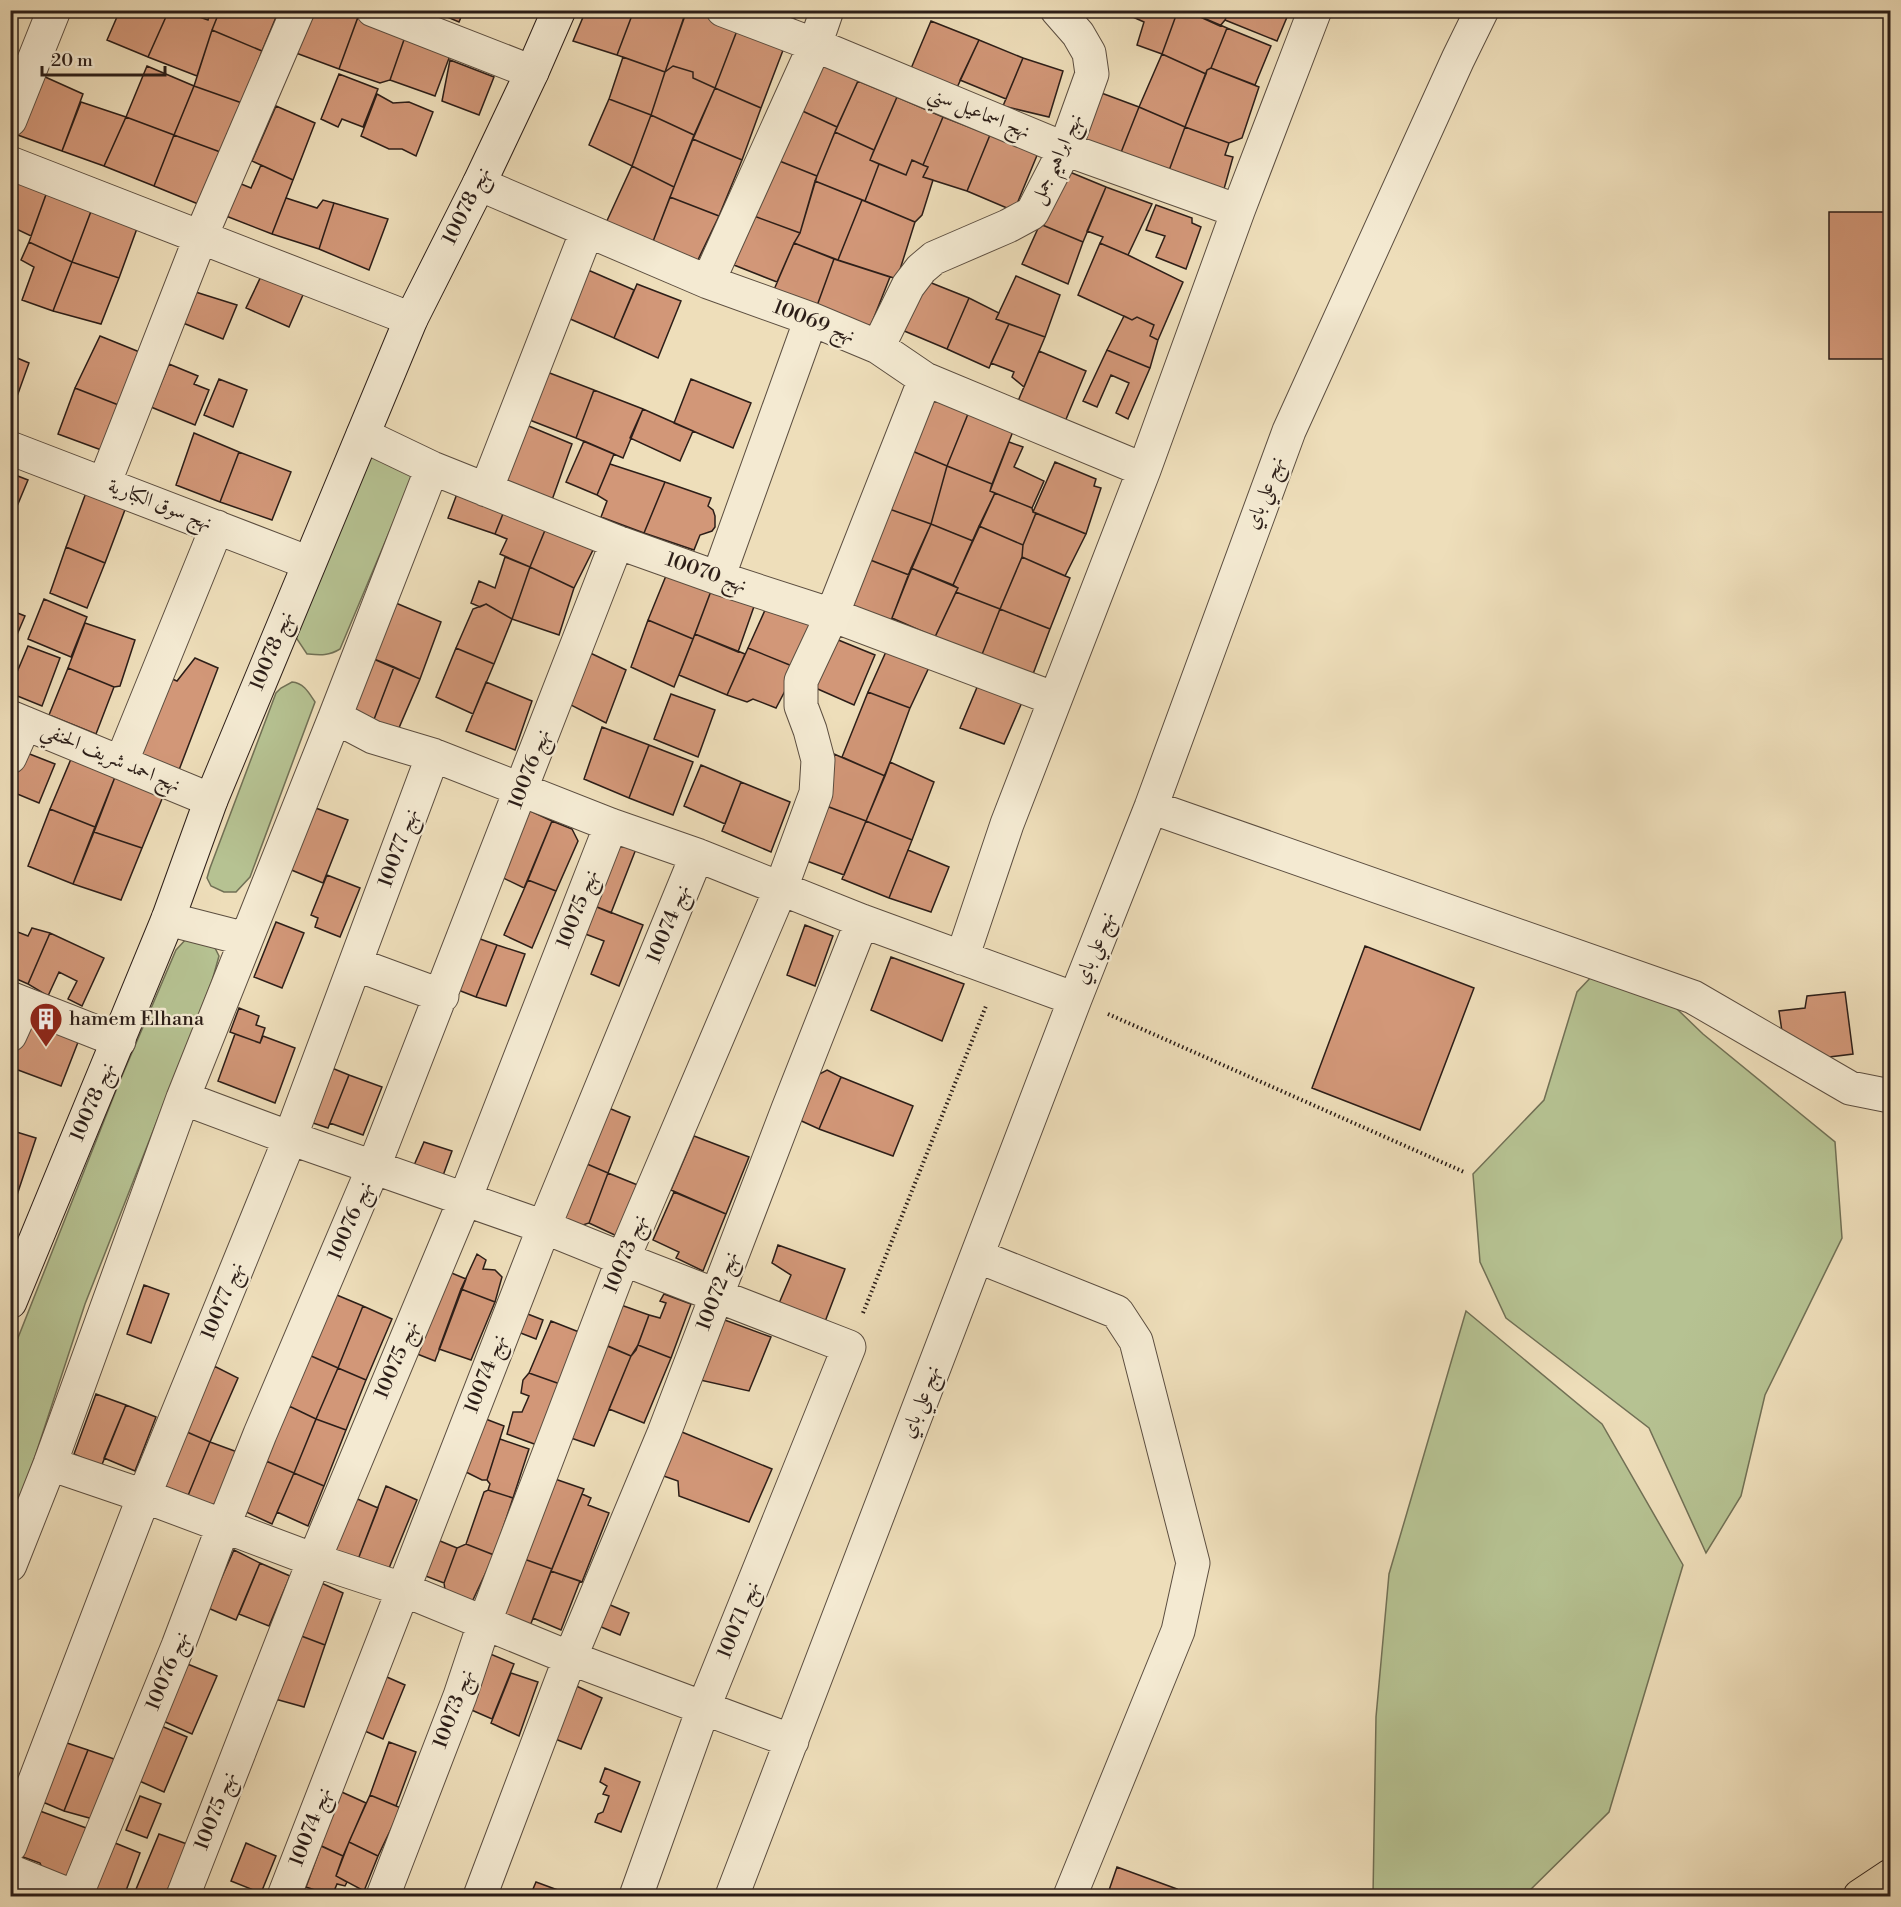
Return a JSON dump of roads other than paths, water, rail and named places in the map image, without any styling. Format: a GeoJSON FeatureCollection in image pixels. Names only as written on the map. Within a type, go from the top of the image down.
{"type":"FeatureCollection","features":[{"type":"Feature","properties":{"kind":"highway"},"geometry":{"type":"LineString","coordinates":[[1860,1896],[1890,1875]]}},
{"type":"Feature","properties":{"kind":"street"},"geometry":{"type":"LineString","coordinates":[[10,120],[54,10]]}},
{"type":"Feature","properties":{"kind":"street"},"geometry":{"type":"LineString","coordinates":[[104,484],[201,236],[298,10]]}},
{"type":"Feature","properties":{"kind":"street"},"geometry":{"type":"LineString","coordinates":[[373,10],[532,72]]}},
{"type":"Feature","properties":{"kind":"street","name":"نهج 10078"},"geometry":{"type":"LineString","coordinates":[[13,1287],[119,1041],[168,919],[211,800],[411,319],[479,184],[559,10]]}},
{"type":"Feature","properties":{"kind":"street","name":"نهج اسماعيل سني"},"geometry":{"type":"LineString","coordinates":[[723,10],[815,45],[1065,149],[1238,211]]}},
{"type":"Feature","properties":{"kind":"street"},"geometry":{"type":"LineString","coordinates":[[708,282],[815,45],[827,10]]}},
{"type":"Feature","properties":{"kind":"street","name":"نهج ابراهيم جمل"},"geometry":{"type":"LineString","coordinates":[[878,347],[908,286],[921,269],[934,258],[1032,213],[1065,149],[1092,74],[1089,53],[1078,34],[1058,10]]}},
{"type":"Feature","properties":{"kind":"street"},"geometry":{"type":"LineString","coordinates":[[962,958],[1007,824],[1144,470],[1238,211],[1315,10]]}},
{"type":"Feature","properties":{"kind":"street","name":"نهج علي باي"},"geometry":{"type":"LineString","coordinates":[[732,1896],[1075,999],[1151,807],[1289,431],[1482,10]]}},
{"type":"Feature","properties":{"kind":"street"},"geometry":{"type":"LineString","coordinates":[[10,163],[411,319]]}},
{"type":"Feature","properties":{"kind":"street","name":"نهج 10069"},"geometry":{"type":"LineString","coordinates":[[479,184],[708,282],[810,319],[878,347],[925,379],[1144,470]]}},
{"type":"Feature","properties":{"kind":"street"},"geometry":{"type":"LineString","coordinates":[[486,490],[587,231]]}},
{"type":"Feature","properties":{"kind":"street"},"geometry":{"type":"LineString","coordinates":[[718,578],[810,319]]}},
{"type":"Feature","properties":{"kind":"street","name":"نهج 10073"},"geometry":{"type":"LineString","coordinates":[[383,1896],[623,1259],[781,888],[816,793],[818,760],[801,706],[801,681],[832,615],[925,379]]}},
{"type":"Feature","properties":{"kind":"street","name":"نهج 10070"},"geometry":{"type":"LineString","coordinates":[[363,435],[432,468],[617,542],[832,615],[1055,699]]}},
{"type":"Feature","properties":{"kind":"street","name":"نهج سوق الكبارية"},"geometry":{"type":"LineString","coordinates":[[10,448],[309,563]]}},
{"type":"Feature","properties":{"kind":"street"},"geometry":{"type":"LineString","coordinates":[[14,1546],[50,1464],[183,1098],[432,468]]}},
{"type":"Feature","properties":{"kind":"street"},"geometry":{"type":"LineString","coordinates":[[121,763],[217,527]]}},
{"type":"Feature","properties":{"kind":"street","name":"نهج 10076"},"geometry":{"type":"LineString","coordinates":[[74,1896],[178,1646],[260,1434],[374,1166],[617,542]]}},
{"type":"Feature","properties":{"kind":"street"},"geometry":{"type":"LineString","coordinates":[[335,717],[373,737],[433,755],[611,825],[697,855],[862,921],[1075,999]]}},
{"type":"Feature","properties":{"kind":"street"},"geometry":{"type":"LineString","coordinates":[[10,757],[18,720]]}},
{"type":"Feature","properties":{"kind":"street","name":"نهج احمد شريف الحنفي"},"geometry":{"type":"LineString","coordinates":[[18,720],[211,800]]}},
{"type":"Feature","properties":{"kind":"street","name":"نهج 10077"},"geometry":{"type":"LineString","coordinates":[[10,1846],[144,1496],[290,1138],[433,755]]}},
{"type":"Feature","properties":{"kind":"street"},"geometry":{"type":"LineString","coordinates":[[1151,807],[1693,997],[1850,1088],[1890,1096]]}},
{"type":"Feature","properties":{"kind":"street","name":"نهج 10075"},"geometry":{"type":"LineString","coordinates":[[183,1896],[314,1560],[465,1199],[611,825]]}},
{"type":"Feature","properties":{"kind":"street","name":"نهج 10074"},"geometry":{"type":"LineString","coordinates":[[284,1896],[544,1227],[697,855]]}},
{"type":"Feature","properties":{"kind":"street"},"geometry":{"type":"LineString","coordinates":[[168,919],[246,939]]}},
{"type":"Feature","properties":{"kind":"street","name":"نهج 10072"},"geometry":{"type":"LineString","coordinates":[[480,1896],[570,1658],[664,1433],[862,921]]}},
{"type":"Feature","properties":{"kind":"street"},"geometry":{"type":"LineString","coordinates":[[355,964],[441,996]]}},
{"type":"Feature","properties":{"kind":"street"},"geometry":{"type":"LineString","coordinates":[[10,1035],[17,1001],[119,1041]]}},
{"type":"Feature","properties":{"kind":"street"},"geometry":{"type":"LineString","coordinates":[[183,1098],[544,1227],[717,1294]]}},
{"type":"Feature","properties":{"kind":"street"},"geometry":{"type":"LineString","coordinates":[[977,1256],[1117,1312],[1136,1341],[1193,1563],[1178,1631],[1070,1896]]}},
{"type":"Feature","properties":{"kind":"street","name":"نهج 10071"},"geometry":{"type":"LineString","coordinates":[[636,1896],[703,1709],[849,1347],[717,1294]]}},
{"type":"Feature","properties":{"kind":"street"},"geometry":{"type":"LineString","coordinates":[[50,1464],[144,1496],[314,1560],[402,1589],[570,1658],[792,1741]]}},
{"type":"Feature","properties":{"kind":"street"},"geometry":{"type":"LineString","coordinates":[[10,1871],[74,1896]]}},
{"type":"Feature","properties":{"kind":"place","name":"hamem Elhana"},"geometry":{"type":"Point","coordinates":[46,1048]}}]}
